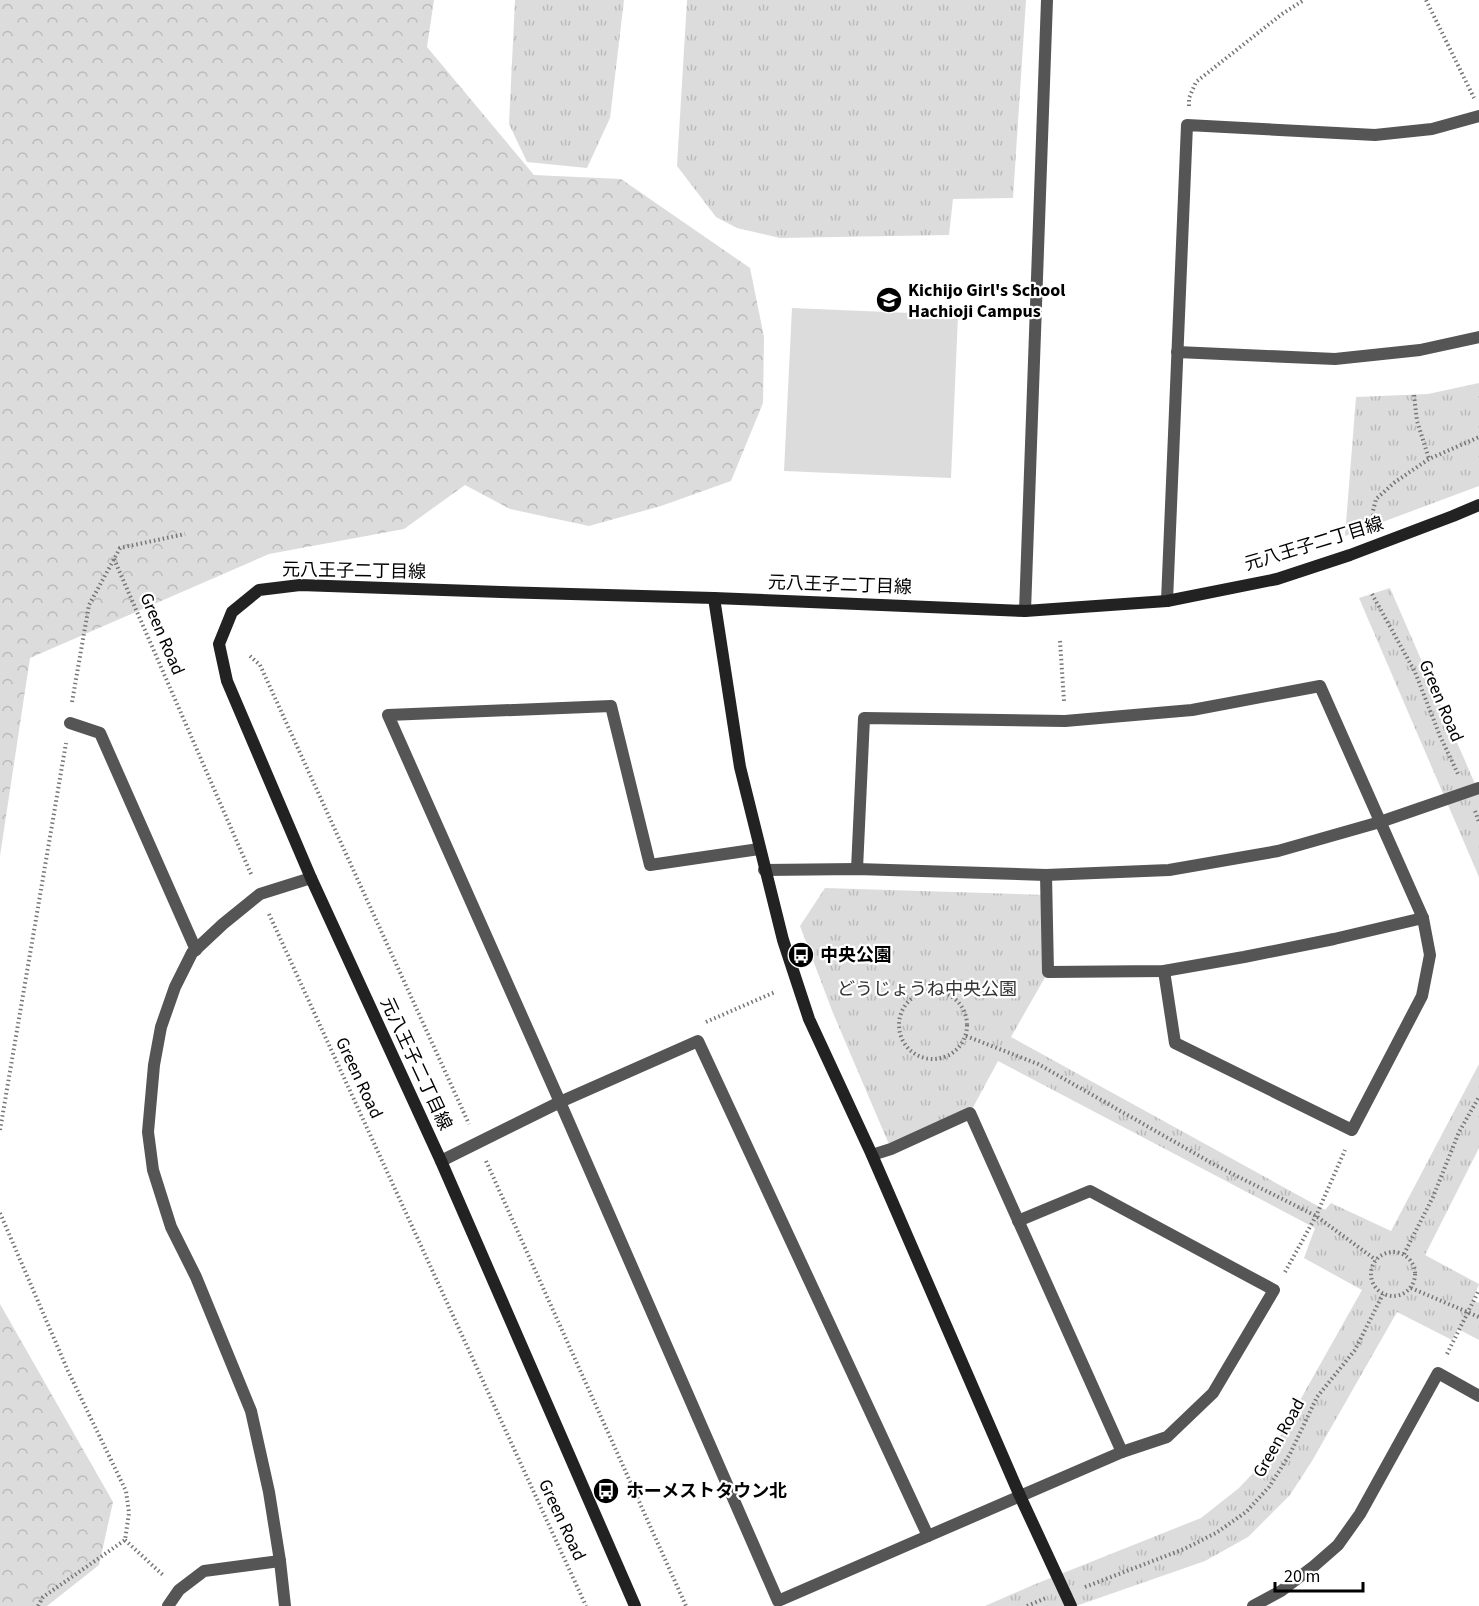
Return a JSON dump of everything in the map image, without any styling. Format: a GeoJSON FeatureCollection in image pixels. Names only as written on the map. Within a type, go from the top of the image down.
{"type":"FeatureCollection","features":[{"type":"Feature","properties":{"kind":"street"},"geometry":{"type":"LineString","coordinates":[[1025,611],[1047,0]]}},
{"type":"Feature","properties":{"kind":"street"},"geometry":{"type":"LineString","coordinates":[[1167,601],[1187,125],[1375,135],[1432,129],[1479,117]]}},
{"type":"Feature","properties":{"kind":"street"},"geometry":{"type":"LineString","coordinates":[[1177,352],[1335,359],[1420,350],[1479,337]]}},
{"type":"Feature","properties":{"kind":"street","name":"元八王子二丁目線"},"geometry":{"type":"LineString","coordinates":[[635,1606],[441,1161],[311,878],[227,681],[219,644],[232,612],[259,590],[300,585],[714,598],[1025,611],[1167,601],[1277,579],[1361,551],[1479,505]]}},
{"type":"Feature","properties":{"kind":"street"},"geometry":{"type":"LineString","coordinates":[[714,598],[740,767],[783,940],[809,1019],[872,1155],[1020,1496],[1071,1606]]}},
{"type":"Feature","properties":{"kind":"street"},"geometry":{"type":"LineString","coordinates":[[857,869],[864,718],[1065,722],[1192,710],[1320,686],[1423,918],[1430,955],[1422,996],[1352,1130],[1175,1043],[1164,971]]}},
{"type":"Feature","properties":{"kind":"street"},"geometry":{"type":"LineString","coordinates":[[759,849],[650,865],[611,706],[388,715],[778,1601],[1122,1452],[1167,1437],[1213,1393],[1274,1290],[1090,1191],[1018,1221]]}},
{"type":"Feature","properties":{"kind":"street"},"geometry":{"type":"LineString","coordinates":[[70,723],[100,733],[196,950]]}},
{"type":"Feature","properties":{"kind":"street"},"geometry":{"type":"LineString","coordinates":[[765,870],[857,869],[1046,875],[1169,870],[1278,851],[1380,822],[1479,788]]}},
{"type":"Feature","properties":{"kind":"street"},"geometry":{"type":"LineString","coordinates":[[1046,875],[1048,972],[1164,971],[1289,948],[1423,918]]}},
{"type":"Feature","properties":{"kind":"street"},"geometry":{"type":"LineString","coordinates":[[285,1606],[269,1492],[251,1411],[196,1277],[171,1227],[153,1170],[148,1132],[154,1065],[161,1027],[175,987],[192,953],[260,894],[311,878]]}},
{"type":"Feature","properties":{"kind":"street"},"geometry":{"type":"LineString","coordinates":[[441,1161],[560,1102],[698,1041],[928,1536]]}},
{"type":"Feature","properties":{"kind":"street"},"geometry":{"type":"LineString","coordinates":[[872,1155],[891,1149],[970,1113],[1122,1452]]}},
{"type":"Feature","properties":{"kind":"street"},"geometry":{"type":"LineString","coordinates":[[1253,1606],[1281,1591],[1338,1545],[1360,1514],[1438,1373],[1479,1396]]}},
{"type":"Feature","properties":{"kind":"street"},"geometry":{"type":"LineString","coordinates":[[168,1606],[179,1590],[204,1571],[280,1561]]}},
{"type":"Feature","properties":{"kind":"path"},"geometry":{"type":"LineString","coordinates":[[1187,125],[1189,98],[1196,82],[1282,14],[1304,0]]}},
{"type":"Feature","properties":{"kind":"path"},"geometry":{"type":"LineString","coordinates":[[1426,0],[1475,100]]}},
{"type":"Feature","properties":{"kind":"path"},"geometry":{"type":"LineString","coordinates":[[1414,395],[1417,421],[1429,459]]}},
{"type":"Feature","properties":{"kind":"path"},"geometry":{"type":"LineString","coordinates":[[1374,525],[1373,511],[1376,499],[1395,482],[1429,459],[1479,437]]}},
{"type":"Feature","properties":{"kind":"path"},"geometry":{"type":"LineString","coordinates":[[0,1130],[89,605],[120,548],[185,534]]}},
{"type":"Feature","properties":{"kind":"path","name":"Green Road"},"geometry":{"type":"LineString","coordinates":[[114,559],[260,894],[586,1606]]}},
{"type":"Feature","properties":{"kind":"path","name":"Green Road"},"geometry":{"type":"LineString","coordinates":[[1372,594],[1415,672],[1440,736],[1479,822]]}},
{"type":"Feature","properties":{"kind":"path"},"geometry":{"type":"LineString","coordinates":[[1060,641],[1065,722]]}},
{"type":"Feature","properties":{"kind":"path"},"geometry":{"type":"LineString","coordinates":[[934,991],[946,993],[963,1009],[967,1024],[966,1036],[960,1047],[940,1059],[918,1056],[909,1050],[902,1040],[899,1028],[901,1014],[916,996],[934,991]]}},
{"type":"Feature","properties":{"kind":"path"},"geometry":{"type":"LineString","coordinates":[[702,1023],[775,992]]}},
{"type":"Feature","properties":{"kind":"path"},"geometry":{"type":"LineString","coordinates":[[966,1036],[1038,1064],[1217,1167],[1316,1216],[1376,1260]]}},
{"type":"Feature","properties":{"kind":"path"},"geometry":{"type":"LineString","coordinates":[[1404,1254],[1433,1197],[1459,1132],[1479,1096]]}},
{"type":"Feature","properties":{"kind":"path"},"geometry":{"type":"LineString","coordinates":[[1274,1290],[1316,1216],[1352,1130]]}},
{"type":"Feature","properties":{"kind":"path"},"geometry":{"type":"LineString","coordinates":[[0,1213],[68,1371],[126,1491],[129,1513],[125,1540],[43,1597],[38,1606]]}},
{"type":"Feature","properties":{"kind":"path"},"geometry":{"type":"LineString","coordinates":[[1389,1252],[1404,1254],[1414,1266],[1415,1274],[1411,1288],[1398,1296],[1391,1297],[1377,1290],[1372,1283],[1371,1275],[1376,1260],[1389,1252]]}},
{"type":"Feature","properties":{"kind":"path"},"geometry":{"type":"LineString","coordinates":[[1411,1288],[1479,1317]]}},
{"type":"Feature","properties":{"kind":"path"},"geometry":{"type":"LineString","coordinates":[[1438,1373],[1479,1290]]}},
{"type":"Feature","properties":{"kind":"path","name":"Green Road"},"geometry":{"type":"LineString","coordinates":[[1027,1606],[1184,1550],[1216,1533],[1246,1512],[1269,1487],[1290,1454],[1317,1397],[1354,1350],[1383,1294]]}},
{"type":"Feature","properties":{"kind":"path"},"geometry":{"type":"LineString","coordinates":[[125,1540],[179,1590]]}},
{"type":"Feature","properties":{"kind":"green space"},"geometry":{"type":"Polygon","coordinates":[[[0,0],[434,0],[427,47],[534,175],[621,179],[750,268],[764,337],[763,403],[731,481],[661,506],[589,526],[510,509],[465,485],[404,529],[269,554],[30,658],[0,856],[0,0]]]}},
{"type":"Feature","properties":{"kind":"green space"},"geometry":{"type":"Polygon","coordinates":[[[515,0],[624,0],[610,118],[587,168],[527,162],[509,124],[515,0]]]}},
{"type":"Feature","properties":{"kind":"green space"},"geometry":{"type":"Polygon","coordinates":[[[687,0],[1026,0],[1013,198],[953,199],[949,235],[780,238],[737,228],[716,217],[677,166],[687,0]]]}},
{"type":"Feature","properties":{"kind":"green space"},"geometry":{"type":"Polygon","coordinates":[[[792,308],[958,315],[951,478],[784,471],[792,308]]]}},
{"type":"Feature","properties":{"kind":"green space"},"geometry":{"type":"Polygon","coordinates":[[[1479,383],[1479,486],[1345,536],[1356,397],[1428,394],[1479,383]]]}},
{"type":"Feature","properties":{"kind":"green space"},"geometry":{"type":"Polygon","coordinates":[[[1390,588],[1479,793],[1479,877],[1359,598],[1390,588]]]}},
{"type":"Feature","properties":{"kind":"green space","name":"どうじょうね中央公園"},"geometry":{"type":"Polygon","coordinates":[[[825,888],[1046,895],[1048,972],[1011,1037],[1325,1210],[1331,1203],[1391,1231],[1479,1064],[1479,1148],[1425,1255],[1479,1284],[1473,1300],[1479,1303],[1479,1340],[1458,1329],[1452,1340],[1397,1312],[1312,1461],[1290,1495],[1248,1537],[1205,1561],[1076,1606],[985,1606],[1201,1518],[1239,1488],[1268,1457],[1362,1290],[1304,1258],[1315,1228],[998,1061],[970,1113],[891,1149],[833,1013],[800,926],[825,888]]]}},
{"type":"Feature","properties":{"kind":"green space"},"geometry":{"type":"Polygon","coordinates":[[[0,1304],[113,1502],[99,1565],[47,1606],[0,1606],[0,1304]]]}},
{"type":"Feature","properties":{"kind":"place","name":"Kichijo Girl's School Hachioji Campus"},"geometry":{"type":"Point","coordinates":[889,300]}},
{"type":"Feature","properties":{"kind":"place","name":"中央公園"},"geometry":{"type":"Point","coordinates":[801,955]}},
{"type":"Feature","properties":{"kind":"place","name":"ホーメストタウン北"},"geometry":{"type":"Point","coordinates":[606,1491]}}]}
